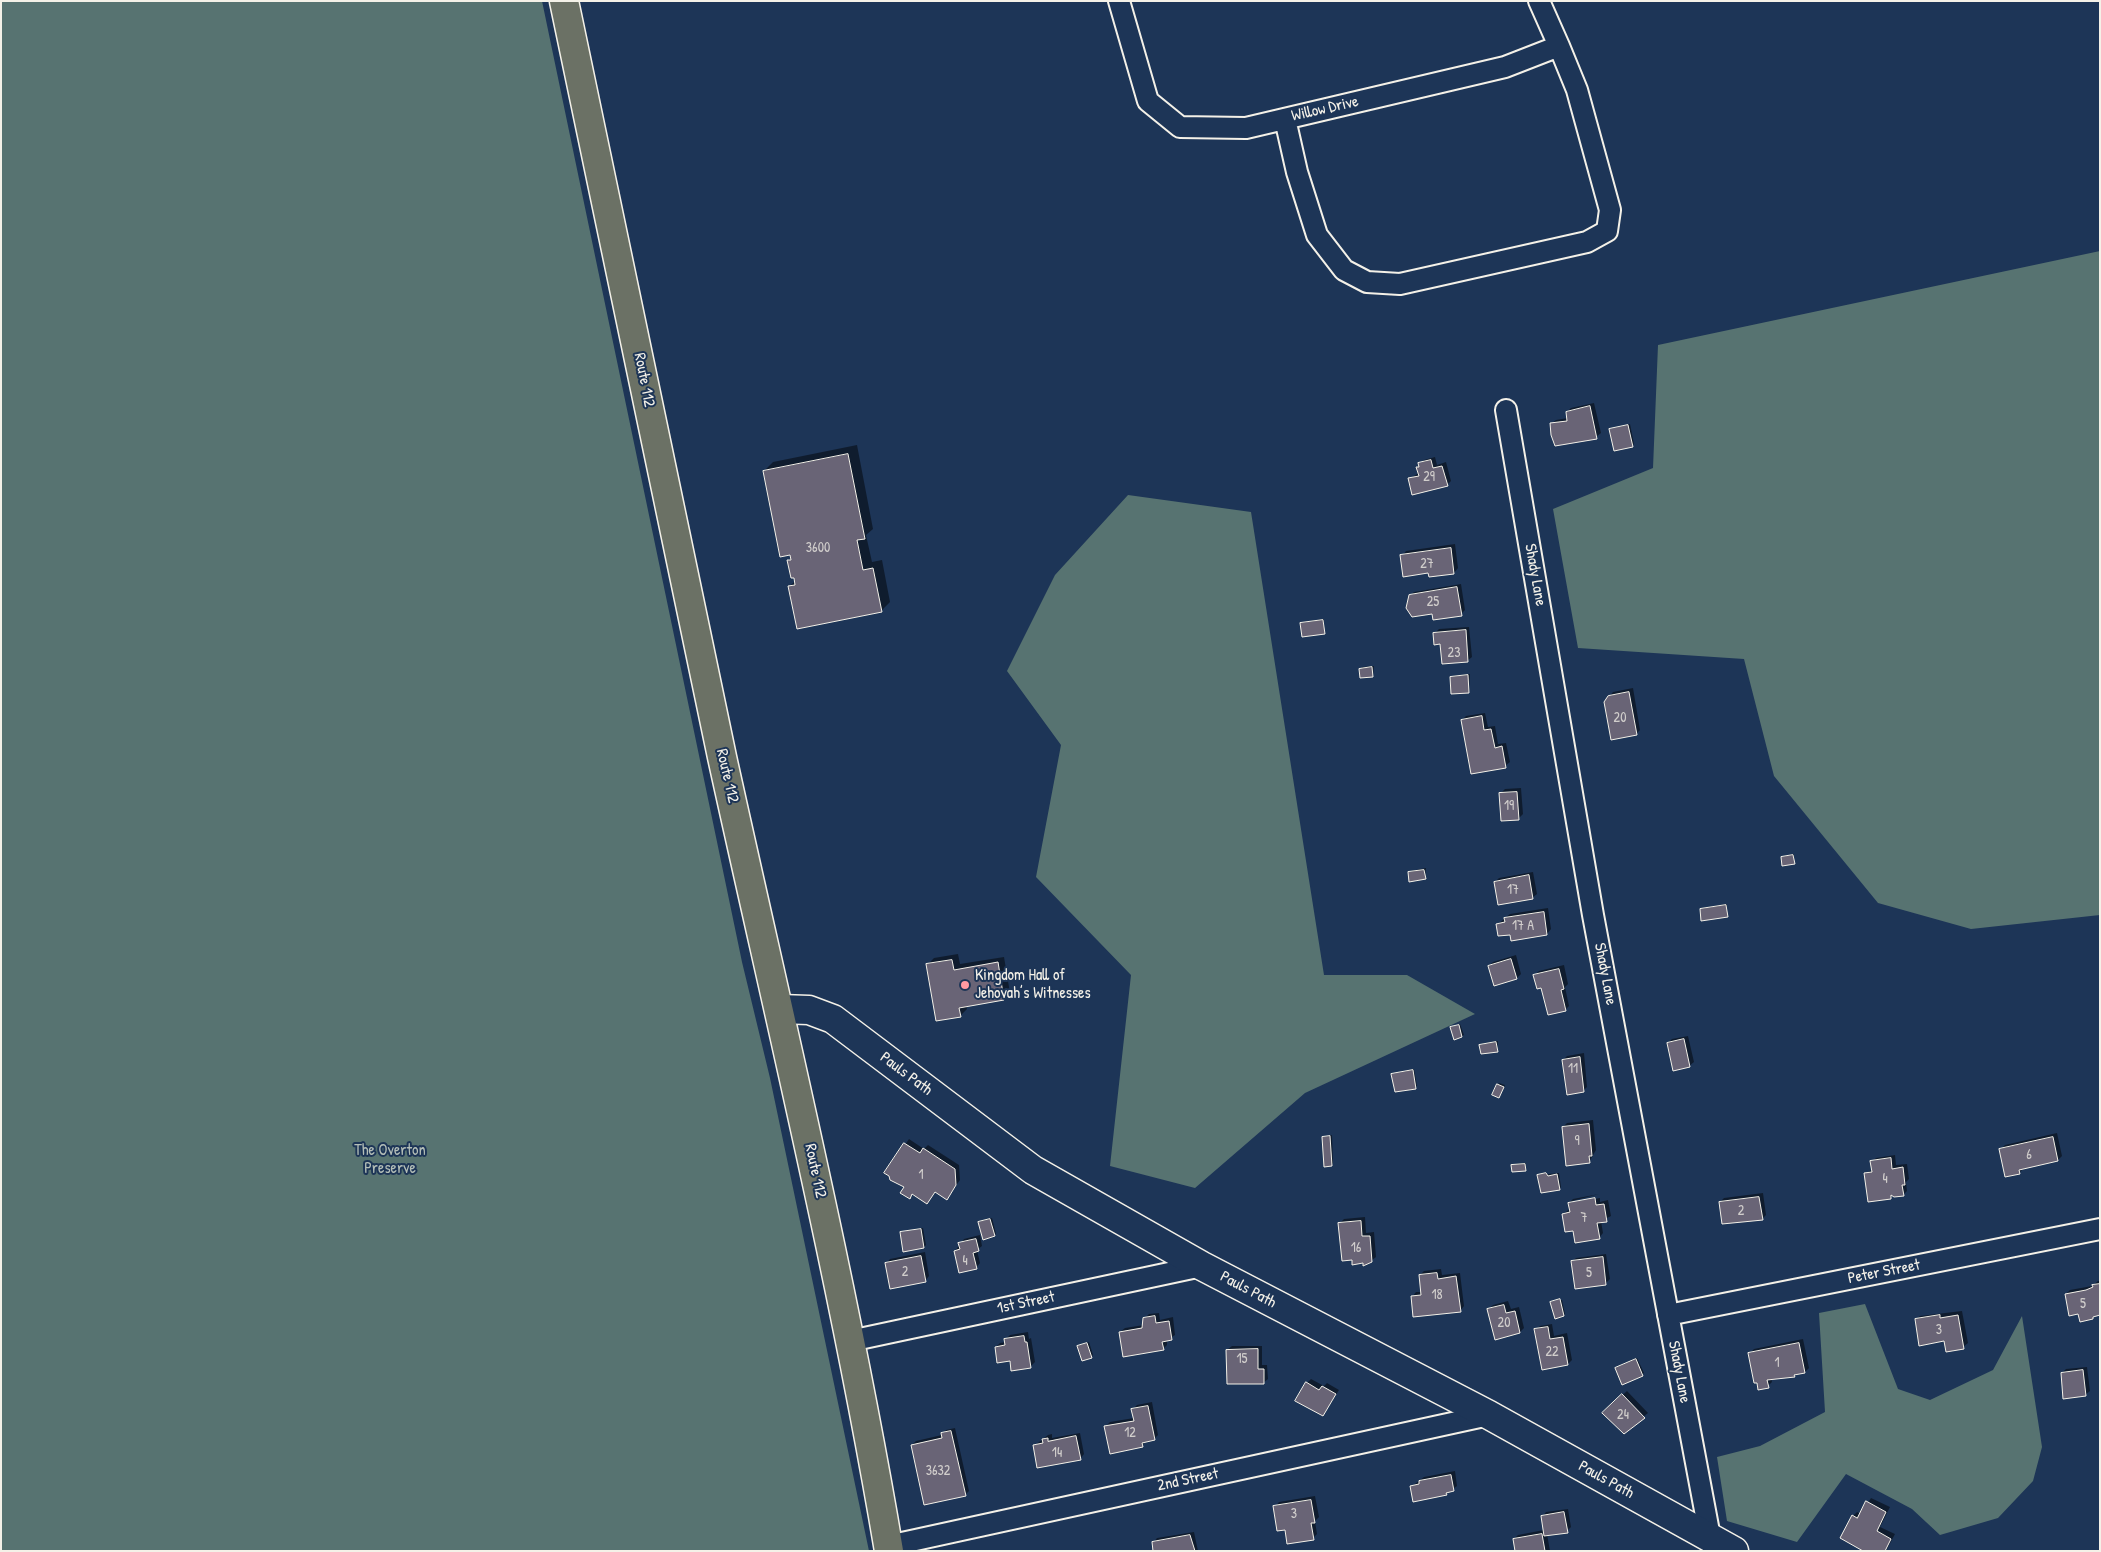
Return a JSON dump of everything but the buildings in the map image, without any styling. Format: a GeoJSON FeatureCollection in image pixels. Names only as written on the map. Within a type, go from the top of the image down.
{"type":"FeatureCollection","features":[{"type":"Feature","properties":{"kind":"main road","name":"Route 112"},"geometry":{"type":"LineString","coordinates":[[564,1],[612,218],[722,756],[780,1009],[850,1341],[888,1548]]}},
{"type":"Feature","properties":{"kind":"street","name":"Willow Drive"},"geometry":{"type":"LineString","coordinates":[[1120,1],[1148,101],[1180,127],[1246,128],[1505,67],[1559,46]]}},
{"type":"Feature","properties":{"kind":"street"},"geometry":{"type":"LineString","coordinates":[[1285,119],[1297,172],[1317,235],[1344,270],[1367,282],[1400,284],[1587,242],[1608,231],[1610,210],[1577,90],[1539,1]]}},
{"type":"Feature","properties":{"kind":"street","name":"Shady Lane"},"geometry":{"type":"LineString","coordinates":[[1506,410],[1595,924],[1710,1537]]}},
{"type":"Feature","properties":{"kind":"street","name":"Pauls Path"},"geometry":{"type":"LineString","coordinates":[[780,1009],[809,1010],[833,1019],[1033,1170],[1202,1266],[1489,1415],[1734,1551]]}},
{"type":"Feature","properties":{"kind":"street","name":"Peter Street"},"geometry":{"type":"LineString","coordinates":[[1668,1315],[2100,1229]]}},
{"type":"Feature","properties":{"kind":"street","name":"1st Street"},"geometry":{"type":"LineString","coordinates":[[850,1341],[1202,1266]]}},
{"type":"Feature","properties":{"kind":"street","name":"2nd Street"},"geometry":{"type":"LineString","coordinates":[[888,1548],[1489,1415]]}},
{"type":"Feature","properties":{"kind":"green space","name":"The Overton Preserve"},"geometry":{"type":"Polygon","coordinates":[[[1,1],[542,1],[742,962],[770,1078],[869,1551],[1,1551],[1,1]]]}},
{"type":"Feature","properties":{"kind":"green space"},"geometry":{"type":"Polygon","coordinates":[[[2100,251],[2100,915],[1971,929],[1878,903],[1774,776],[1744,659],[1578,648],[1553,509],[1653,468],[1658,345],[2100,251]]]}},
{"type":"Feature","properties":{"kind":"green space"},"geometry":{"type":"Polygon","coordinates":[[[1128,495],[1251,512],[1324,975],[1407,975],[1475,1014],[1305,1093],[1195,1188],[1110,1166],[1131,975],[1036,877],[1061,745],[1007,671],[1055,575],[1128,495]]]}},
{"type":"Feature","properties":{"kind":"green space"},"geometry":{"type":"Polygon","coordinates":[[[1865,1304],[1898,1389],[1930,1400],[1993,1370],[2022,1316],[2042,1447],[2033,1481],[1998,1518],[1940,1535],[1912,1509],[1846,1474],[1797,1542],[1727,1521],[1717,1457],[1760,1446],[1825,1412],[1819,1313],[1865,1304]]]}},
{"type":"Feature","properties":{"kind":"place","name":"Kingdom Hall of Jehovah’s Witnesses"},"geometry":{"type":"Point","coordinates":[965,985]}}]}
